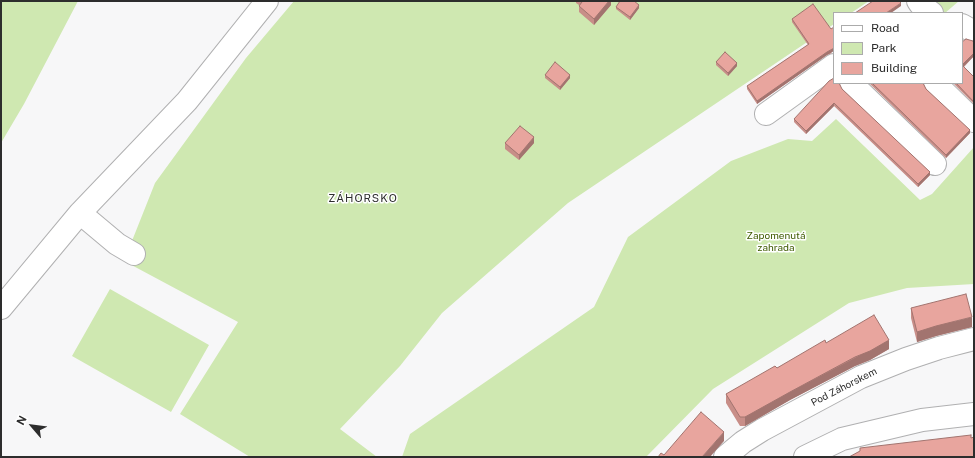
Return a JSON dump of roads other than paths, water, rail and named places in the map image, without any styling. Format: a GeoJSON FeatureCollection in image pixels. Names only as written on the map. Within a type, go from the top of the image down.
{"type":"FeatureCollection","features":[{"type":"Feature","properties":{"kind":"street"},"geometry":{"type":"LineString","coordinates":[[1,308],[80,213],[187,101],[267,1]]}},
{"type":"Feature","properties":{"kind":"street"},"geometry":{"type":"LineString","coordinates":[[963,26],[974,32]]}},
{"type":"Feature","properties":{"kind":"street"},"geometry":{"type":"LineString","coordinates":[[766,114],[833,67]]}},
{"type":"Feature","properties":{"kind":"street"},"geometry":{"type":"LineString","coordinates":[[852,84],[935,164]]}},
{"type":"Feature","properties":{"kind":"street"},"geometry":{"type":"LineString","coordinates":[[936,84],[974,121]]}},
{"type":"Feature","properties":{"kind":"street"},"geometry":{"type":"LineString","coordinates":[[80,213],[117,244],[134,254]]}},
{"type":"Feature","properties":{"kind":"street","name":"Pod Záhorskem"},"geometry":{"type":"LineString","coordinates":[[725,457],[743,442],[762,430],[861,377],[938,348],[974,339]]}},
{"type":"Feature","properties":{"kind":"street"},"geometry":{"type":"LineString","coordinates":[[805,457],[842,438],[922,420],[974,414]]}},
{"type":"Feature","properties":{"kind":"district","name":"ZÁHORSKO"},"geometry":{"type":"Point","coordinates":[363,199]}},
{"type":"Feature","properties":{"kind":"park label","name":"Zapomenutá zahrada"},"geometry":{"type":"Point","coordinates":[776,242]}}]}
